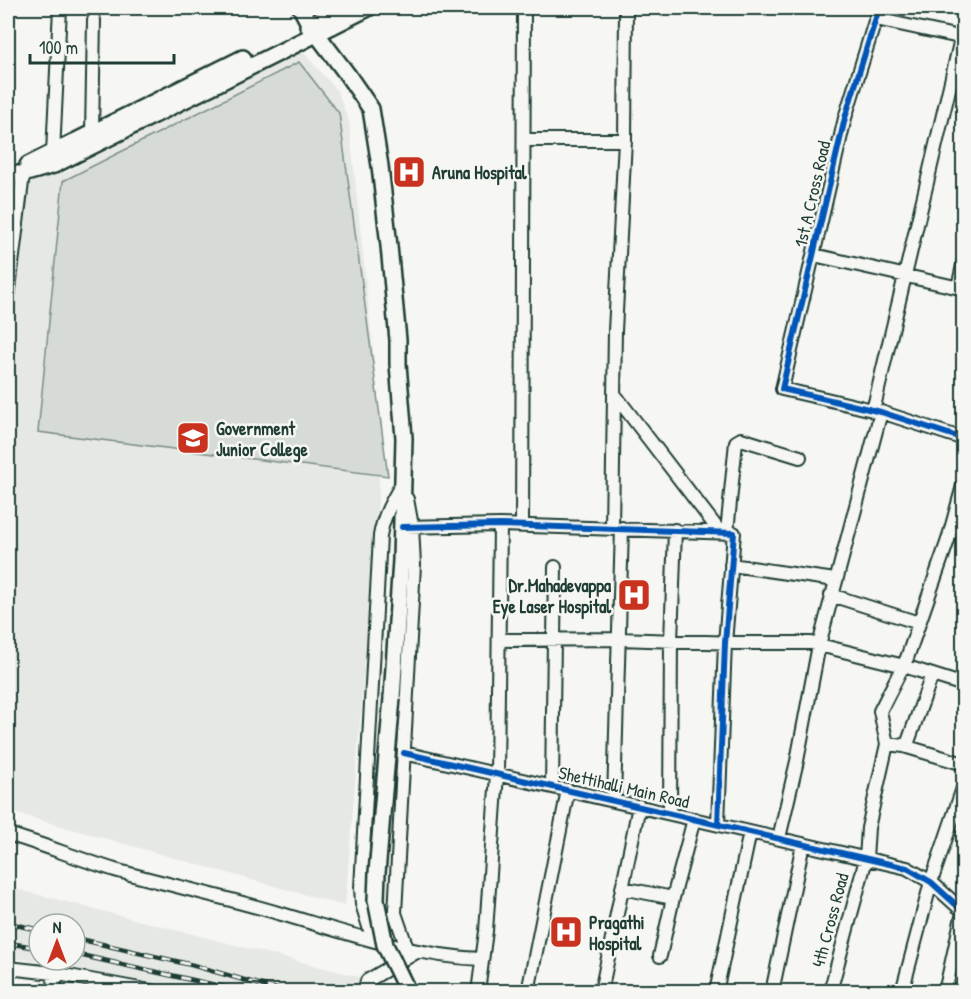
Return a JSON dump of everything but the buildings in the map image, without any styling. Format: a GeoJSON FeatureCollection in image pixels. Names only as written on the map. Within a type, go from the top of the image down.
{"type":"FeatureCollection","features":[{"type":"Feature","properties":{"kind":"main road"},"geometry":{"type":"LineString","coordinates":[[301,8],[313,29],[371,109],[389,246],[398,340],[407,527],[401,560],[376,900],[385,945],[408,992]]}},
{"type":"Feature","properties":{"kind":"main road"},"geometry":{"type":"LineString","coordinates":[[8,174],[23,174],[54,165],[313,29],[344,8]]}},
{"type":"Feature","properties":{"kind":"main road"},"geometry":{"type":"LineString","coordinates":[[8,167],[27,166],[313,29],[368,8]]}},
{"type":"Feature","properties":{"kind":"street"},"geometry":{"type":"LineString","coordinates":[[53,153],[60,8]]}},
{"type":"Feature","properties":{"kind":"street"},"geometry":{"type":"LineString","coordinates":[[522,525],[524,8]]}},
{"type":"Feature","properties":{"kind":"street"},"geometry":{"type":"LineString","coordinates":[[614,800],[619,639],[615,331],[625,140],[626,8]]}},
{"type":"Feature","properties":{"kind":"street"},"geometry":{"type":"LineString","coordinates":[[779,838],[798,761],[819,645],[877,412],[905,276],[963,34],[877,13]]}},
{"type":"Feature","properties":{"kind":"street","name":"1st A Cross Road"},"geometry":{"type":"LineString","coordinates":[[877,13],[844,118],[782,389],[877,412]]}},
{"type":"Feature","properties":{"kind":"street"},"geometry":{"type":"LineString","coordinates":[[92,134],[94,20]]}},
{"type":"Feature","properties":{"kind":"street"},"geometry":{"type":"LineString","coordinates":[[524,140],[625,140]]}},
{"type":"Feature","properties":{"kind":"street"},"geometry":{"type":"LineString","coordinates":[[8,291],[23,174]]}},
{"type":"Feature","properties":{"kind":"street"},"geometry":{"type":"LineString","coordinates":[[814,255],[961,288],[963,261]]}},
{"type":"Feature","properties":{"kind":"street"},"geometry":{"type":"LineString","coordinates":[[615,395],[723,532]]}},
{"type":"Feature","properties":{"kind":"street"},"geometry":{"type":"LineString","coordinates":[[877,412],[963,439]]}},
{"type":"Feature","properties":{"kind":"street"},"geometry":{"type":"LineString","coordinates":[[723,532],[736,442],[741,439],[800,457]]}},
{"type":"Feature","properties":{"kind":"street"},"geometry":{"type":"LineString","coordinates":[[373,940],[362,904],[361,888],[380,536],[386,513],[403,481]]}},
{"type":"Feature","properties":{"kind":"street"},"geometry":{"type":"LineString","coordinates":[[963,482],[948,540],[904,666],[880,711],[887,744],[904,746],[963,764]]}},
{"type":"Feature","properties":{"kind":"street"},"geometry":{"type":"LineString","coordinates":[[478,992],[486,931],[497,774],[500,525]]}},
{"type":"Feature","properties":{"kind":"street"},"geometry":{"type":"LineString","coordinates":[[413,950],[396,912],[414,565],[407,527],[522,525],[734,532],[725,643],[718,824]]}},
{"type":"Feature","properties":{"kind":"street"},"geometry":{"type":"LineString","coordinates":[[670,813],[671,641],[675,530]]}},
{"type":"Feature","properties":{"kind":"street"},"geometry":{"type":"LineString","coordinates":[[731,565],[835,580]]}},
{"type":"Feature","properties":{"kind":"street"},"geometry":{"type":"LineString","coordinates":[[552,786],[555,567]]}},
{"type":"Feature","properties":{"kind":"street"},"geometry":{"type":"LineString","coordinates":[[831,595],[919,623]]}},
{"type":"Feature","properties":{"kind":"street"},"geometry":{"type":"LineString","coordinates":[[499,640],[619,639],[811,643],[904,666],[963,685]]}},
{"type":"Feature","properties":{"kind":"street"},"geometry":{"type":"LineString","coordinates":[[904,746],[908,741],[932,675]]}},
{"type":"Feature","properties":{"kind":"street","name":"4th Cross Road"},"geometry":{"type":"LineString","coordinates":[[830,992],[866,859],[868,828],[887,744]]}},
{"type":"Feature","properties":{"kind":"street","name":"Shettihalli Main Road"},"geometry":{"type":"LineString","coordinates":[[404,753],[907,868],[931,882],[963,912]]}},
{"type":"Feature","properties":{"kind":"street"},"geometry":{"type":"LineString","coordinates":[[902,992],[931,882],[963,785]]}},
{"type":"Feature","properties":{"kind":"street"},"geometry":{"type":"LineString","coordinates":[[528,992],[568,790]]}},
{"type":"Feature","properties":{"kind":"street"},"geometry":{"type":"LineString","coordinates":[[601,992],[639,806]]}},
{"type":"Feature","properties":{"kind":"street"},"geometry":{"type":"LineString","coordinates":[[660,956],[693,819]]}},
{"type":"Feature","properties":{"kind":"street"},"geometry":{"type":"LineString","coordinates":[[716,992],[750,832]]}},
{"type":"Feature","properties":{"kind":"street"},"geometry":{"type":"LineString","coordinates":[[8,834],[114,869],[373,940],[413,950],[467,959],[482,959]]}},
{"type":"Feature","properties":{"kind":"street"},"geometry":{"type":"LineString","coordinates":[[772,992],[803,844]]}},
{"type":"Feature","properties":{"kind":"street"},"geometry":{"type":"LineString","coordinates":[[622,888],[673,898]]}},
{"type":"Feature","properties":{"kind":"street"},"geometry":{"type":"LineString","coordinates":[[945,992],[963,912]]}},
{"type":"Feature","properties":{"kind":"street"},"geometry":{"type":"LineString","coordinates":[[364,992],[367,981],[413,950]]}},
{"type":"Feature","properties":{"kind":"street"},"geometry":{"type":"LineString","coordinates":[[8,968],[53,973],[156,992]]}},
{"type":"Feature","properties":{"kind":"street"},"geometry":{"type":"LineString","coordinates":[[53,973],[56,992]]}},
{"type":"Feature","properties":{"kind":"shaded area","name":"Government Junior College"},"geometry":{"type":"Polygon","coordinates":[[[300,49],[337,90],[349,122],[377,389],[379,488],[345,906],[8,811],[8,315],[28,180],[64,173],[300,49]]]}},
{"type":"Feature","properties":{"kind":"shaded area"},"geometry":{"type":"Polygon","coordinates":[[[299,62],[339,113],[388,476],[38,432],[63,181],[299,62]]]}},
{"type":"Feature","properties":{"kind":"shaded area"},"geometry":{"type":"Polygon","coordinates":[[[8,887],[414,991],[189,991],[87,971],[87,912],[27,912],[27,960],[8,957],[8,887]]]}},
{"type":"Feature","properties":{"kind":"railway"},"geometry":{"type":"LineString","coordinates":[[8,923],[27,927]]}},
{"type":"Feature","properties":{"kind":"railway"},"geometry":{"type":"LineString","coordinates":[[87,941],[192,965],[282,991]]}},
{"type":"Feature","properties":{"kind":"railway"},"geometry":{"type":"LineString","coordinates":[[8,943],[27,946]]}},
{"type":"Feature","properties":{"kind":"railway"},"geometry":{"type":"LineString","coordinates":[[87,957],[246,992]]}},
{"type":"Feature","properties":{"kind":"cycle path"},"geometry":{"type":"LineString","coordinates":[[879,8],[845,118],[782,389],[881,412],[964,439]]}},
{"type":"Feature","properties":{"kind":"cycle path"},"geometry":{"type":"LineString","coordinates":[[402,527],[500,525],[734,533],[725,643],[718,824]]}},
{"type":"Feature","properties":{"kind":"cycle path"},"geometry":{"type":"LineString","coordinates":[[404,753],[907,868],[931,882],[964,912]]}},
{"type":"Feature","properties":{"kind":"place","name":"Aruna Hospital"},"geometry":{"type":"Point","coordinates":[409,172]}},
{"type":"Feature","properties":{"kind":"place","name":"Government Junior College"},"geometry":{"type":"Point","coordinates":[193,438]}},
{"type":"Feature","properties":{"kind":"place","name":"Dr.Mahadevappa Eye Laser Hospital"},"geometry":{"type":"Point","coordinates":[634,595]}},
{"type":"Feature","properties":{"kind":"place","name":"Pragathi Hospital"},"geometry":{"type":"Point","coordinates":[566,932]}}]}
